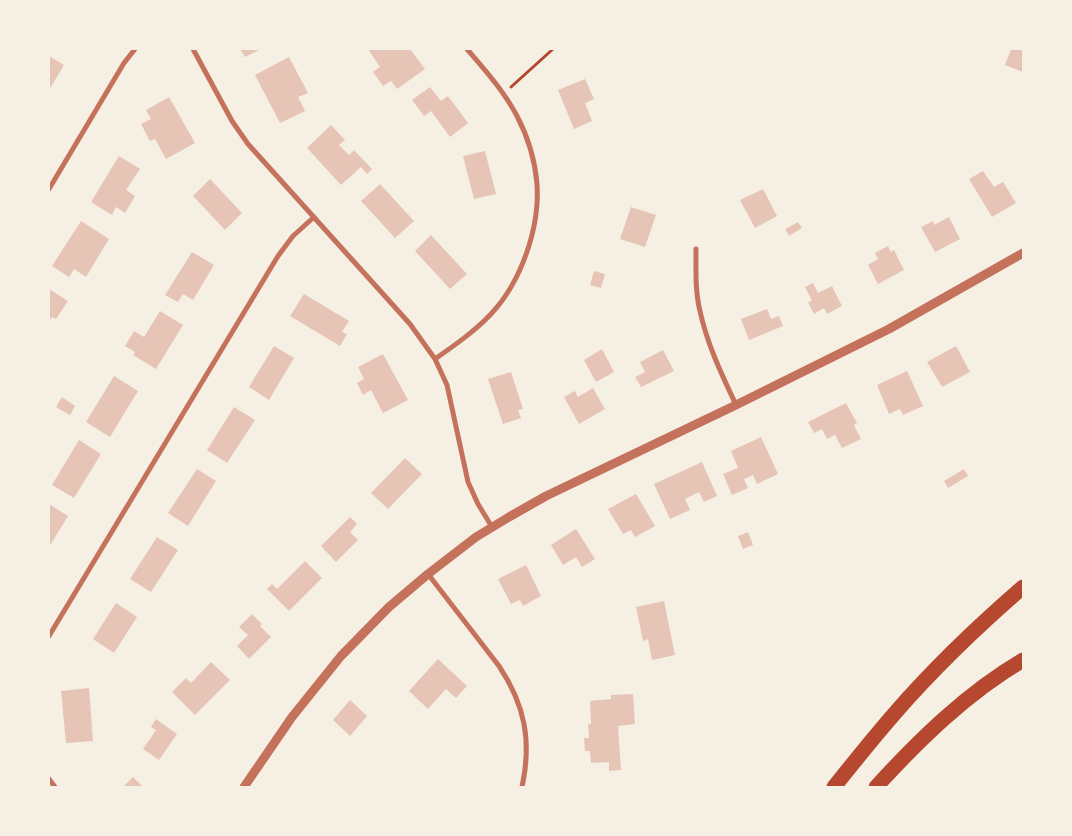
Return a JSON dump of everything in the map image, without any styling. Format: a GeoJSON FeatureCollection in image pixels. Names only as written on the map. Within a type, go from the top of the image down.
{"type":"FeatureCollection","features":[{"type":"Feature","properties":{"kind":"highway"},"geometry":{"type":"LineString","coordinates":[[834,787],[896,712],[922,684],[975,630],[1023,587]]}},
{"type":"Feature","properties":{"kind":"highway"},"geometry":{"type":"LineString","coordinates":[[876,787],[955,708],[991,680],[1023,660]]}},
{"type":"Feature","properties":{"kind":"street"},"geometry":{"type":"LineString","coordinates":[[49,188],[124,63],[135,49]]}},
{"type":"Feature","properties":{"kind":"street"},"geometry":{"type":"LineString","coordinates":[[193,49],[240,133],[257,155],[410,324],[435,359],[446,384],[468,482],[478,504],[492,527]]}},
{"type":"Feature","properties":{"kind":"street"},"geometry":{"type":"LineString","coordinates":[[435,359],[471,332],[491,314],[508,292],[520,269],[530,243],[536,215],[537,187],[534,162],[521,124],[502,93],[467,49]]}},
{"type":"Feature","properties":{"kind":"street"},"geometry":{"type":"LineString","coordinates":[[49,636],[278,256],[293,236],[314,217]]}},
{"type":"Feature","properties":{"kind":"street"},"geometry":{"type":"LineString","coordinates":[[696,249],[696,283],[700,311],[715,358],[736,405]]}},
{"type":"Feature","properties":{"kind":"street"},"geometry":{"type":"LineString","coordinates":[[244,787],[292,717],[341,656],[389,607],[462,547],[529,505],[912,318],[1023,253]]}},
{"type":"Feature","properties":{"kind":"street"},"geometry":{"type":"LineString","coordinates":[[428,574],[499,666],[517,698],[526,732],[527,746],[522,787]]}},
{"type":"Feature","properties":{"kind":"street"},"geometry":{"type":"LineString","coordinates":[[49,779],[55,787]]}},
{"type":"Feature","properties":{"kind":"path"},"geometry":{"type":"LineString","coordinates":[[502,93],[520,80],[553,49]]}},
{"type":"Feature","properties":{"kind":"building"},"geometry":{"type":"Polygon","coordinates":[[[240,49],[261,49],[245,57],[240,49]]]}},
{"type":"Feature","properties":{"kind":"building"},"geometry":{"type":"Polygon","coordinates":[[[368,49],[410,49],[425,69],[397,89],[391,81],[383,86],[373,72],[380,67],[368,49]]]}},
{"type":"Feature","properties":{"kind":"building"},"geometry":{"type":"Polygon","coordinates":[[[1011,49],[1023,49],[1023,72],[1005,65],[1011,49]]]}},
{"type":"Feature","properties":{"kind":"building"},"geometry":{"type":"Polygon","coordinates":[[[49,56],[64,65],[49,90],[49,56]]]}},
{"type":"Feature","properties":{"kind":"building"},"geometry":{"type":"Polygon","coordinates":[[[289,57],[308,93],[298,97],[305,111],[280,123],[255,75],[289,57]]]}},
{"type":"Feature","properties":{"kind":"building"},"geometry":{"type":"Polygon","coordinates":[[[585,79],[594,99],[585,103],[592,121],[574,129],[558,90],[585,79]]]}},
{"type":"Feature","properties":{"kind":"building"},"geometry":{"type":"Polygon","coordinates":[[[430,87],[441,101],[448,96],[468,123],[450,137],[431,111],[424,116],[412,100],[430,87]]]}},
{"type":"Feature","properties":{"kind":"building"},"geometry":{"type":"Polygon","coordinates":[[[169,97],[195,143],[166,159],[155,139],[150,141],[141,124],[151,119],[146,110],[169,97]]]}},
{"type":"Feature","properties":{"kind":"building"},"geometry":{"type":"Polygon","coordinates":[[[331,125],[345,140],[339,145],[349,155],[354,150],[372,169],[367,174],[361,167],[341,185],[307,148],[331,125]]]}},
{"type":"Feature","properties":{"kind":"building"},"geometry":{"type":"Polygon","coordinates":[[[485,151],[496,194],[474,199],[463,156],[485,151]]]}},
{"type":"Feature","properties":{"kind":"building"},"geometry":{"type":"Polygon","coordinates":[[[119,156],[140,169],[126,190],[135,196],[125,213],[116,207],[112,215],[91,202],[119,156]]]}},
{"type":"Feature","properties":{"kind":"building"},"geometry":{"type":"Polygon","coordinates":[[[983,171],[994,187],[1003,182],[1016,203],[992,217],[969,179],[983,171]]]}},
{"type":"Feature","properties":{"kind":"building"},"geometry":{"type":"Polygon","coordinates":[[[210,179],[242,213],[225,230],[193,196],[210,179]]]}},
{"type":"Feature","properties":{"kind":"building"},"geometry":{"type":"Polygon","coordinates":[[[380,184],[414,221],[395,238],[361,201],[380,184]]]}},
{"type":"Feature","properties":{"kind":"building"},"geometry":{"type":"Polygon","coordinates":[[[763,189],[777,216],[755,228],[740,200],[763,189]]]}},
{"type":"Feature","properties":{"kind":"building"},"geometry":{"type":"Polygon","coordinates":[[[631,207],[656,215],[645,247],[620,239],[631,207]]]}},
{"type":"Feature","properties":{"kind":"building"},"geometry":{"type":"Polygon","coordinates":[[[949,217],[960,239],[935,252],[921,227],[933,221],[934,225],[949,217]]]}},
{"type":"Feature","properties":{"kind":"building"},"geometry":{"type":"Polygon","coordinates":[[[81,221],[109,239],[86,277],[74,269],[69,277],[52,266],[81,221]]]}},
{"type":"Feature","properties":{"kind":"building"},"geometry":{"type":"Polygon","coordinates":[[[798,222],[802,228],[789,236],[785,229],[798,222]]]}},
{"type":"Feature","properties":{"kind":"building"},"geometry":{"type":"Polygon","coordinates":[[[431,235],[467,274],[450,289],[415,251],[431,235]]]}},
{"type":"Feature","properties":{"kind":"building"},"geometry":{"type":"Polygon","coordinates":[[[888,246],[891,252],[894,250],[904,270],[878,284],[868,265],[878,259],[875,253],[888,246]]]}},
{"type":"Feature","properties":{"kind":"building"},"geometry":{"type":"Polygon","coordinates":[[[192,252],[214,265],[193,300],[183,294],[178,302],[165,295],[192,252]]]}},
{"type":"Feature","properties":{"kind":"building"},"geometry":{"type":"Polygon","coordinates":[[[594,271],[605,274],[601,288],[590,285],[594,271]]]}},
{"type":"Feature","properties":{"kind":"building"},"geometry":{"type":"Polygon","coordinates":[[[813,283],[818,293],[832,286],[842,306],[827,314],[824,308],[814,314],[808,302],[812,301],[805,287],[813,283]]]}},
{"type":"Feature","properties":{"kind":"building"},"geometry":{"type":"Polygon","coordinates":[[[49,289],[68,301],[56,319],[52,317],[49,322],[49,289]]]}},
{"type":"Feature","properties":{"kind":"building"},"geometry":{"type":"Polygon","coordinates":[[[304,294],[349,321],[342,332],[347,334],[340,346],[290,316],[304,294]]]}},
{"type":"Feature","properties":{"kind":"building"},"geometry":{"type":"Polygon","coordinates":[[[767,309],[771,319],[779,316],[783,326],[749,340],[741,319],[767,309]]]}},
{"type":"Feature","properties":{"kind":"building"},"geometry":{"type":"Polygon","coordinates":[[[160,311],[183,325],[156,369],[133,355],[135,352],[125,346],[134,331],[144,337],[160,311]]]}},
{"type":"Feature","properties":{"kind":"building"},"geometry":{"type":"Polygon","coordinates":[[[274,346],[294,358],[269,400],[249,387],[274,346]]]}},
{"type":"Feature","properties":{"kind":"building"},"geometry":{"type":"Polygon","coordinates":[[[956,346],[970,372],[942,387],[927,362],[956,346]]]}},
{"type":"Feature","properties":{"kind":"building"},"geometry":{"type":"Polygon","coordinates":[[[602,349],[614,372],[596,382],[584,360],[602,349]]]}},
{"type":"Feature","properties":{"kind":"building"},"geometry":{"type":"Polygon","coordinates":[[[663,350],[674,371],[641,387],[635,377],[645,372],[640,362],[663,350]]]}},
{"type":"Feature","properties":{"kind":"building"},"geometry":{"type":"Polygon","coordinates":[[[383,354],[408,400],[383,413],[371,390],[363,395],[357,383],[364,379],[358,367],[383,354]]]}},
{"type":"Feature","properties":{"kind":"building"},"geometry":{"type":"Polygon","coordinates":[[[907,371],[923,406],[903,415],[900,409],[889,414],[877,385],[907,371]]]}},
{"type":"Feature","properties":{"kind":"building"},"geometry":{"type":"Polygon","coordinates":[[[511,372],[523,409],[518,410],[521,418],[503,424],[488,379],[511,372]]]}},
{"type":"Feature","properties":{"kind":"building"},"geometry":{"type":"Polygon","coordinates":[[[114,376],[138,391],[110,437],[86,422],[114,376]]]}},
{"type":"Feature","properties":{"kind":"building"},"geometry":{"type":"Polygon","coordinates":[[[593,388],[605,409],[579,424],[564,397],[575,391],[578,397],[593,388]]]}},
{"type":"Feature","properties":{"kind":"building"},"geometry":{"type":"Polygon","coordinates":[[[62,397],[75,406],[70,415],[56,407],[62,397]]]}},
{"type":"Feature","properties":{"kind":"building"},"geometry":{"type":"Polygon","coordinates":[[[846,403],[857,423],[854,425],[861,439],[842,448],[835,435],[827,439],[822,429],[814,433],[808,422],[846,403]]]}},
{"type":"Feature","properties":{"kind":"building"},"geometry":{"type":"Polygon","coordinates":[[[234,407],[255,420],[227,463],[207,450],[234,407]]]}},
{"type":"Feature","properties":{"kind":"building"},"geometry":{"type":"Polygon","coordinates":[[[761,437],[778,474],[757,484],[753,475],[744,479],[748,488],[732,495],[723,474],[738,468],[731,451],[761,437]]]}},
{"type":"Feature","properties":{"kind":"building"},"geometry":{"type":"Polygon","coordinates":[[[79,440],[101,454],[74,498],[52,485],[79,440]]]}},
{"type":"Feature","properties":{"kind":"building"},"geometry":{"type":"Polygon","coordinates":[[[405,458],[422,474],[388,509],[371,493],[405,458]]]}},
{"type":"Feature","properties":{"kind":"building"},"geometry":{"type":"Polygon","coordinates":[[[702,462],[717,496],[704,502],[699,492],[685,499],[690,510],[670,519],[654,484],[702,462]]]}},
{"type":"Feature","properties":{"kind":"building"},"geometry":{"type":"Polygon","coordinates":[[[197,469],[216,481],[188,526],[168,513],[197,469]]]}},
{"type":"Feature","properties":{"kind":"building"},"geometry":{"type":"Polygon","coordinates":[[[964,469],[968,476],[948,488],[944,481],[964,469]]]}},
{"type":"Feature","properties":{"kind":"building"},"geometry":{"type":"Polygon","coordinates":[[[636,494],[655,526],[635,537],[631,530],[623,534],[608,509],[636,494]]]}},
{"type":"Feature","properties":{"kind":"building"},"geometry":{"type":"Polygon","coordinates":[[[49,504],[68,516],[49,547],[49,504]]]}},
{"type":"Feature","properties":{"kind":"building"},"geometry":{"type":"Polygon","coordinates":[[[350,517],[357,524],[350,532],[358,540],[336,562],[321,546],[350,517]]]}},
{"type":"Feature","properties":{"kind":"building"},"geometry":{"type":"Polygon","coordinates":[[[576,529],[595,559],[582,567],[576,557],[563,565],[551,545],[576,529]]]}},
{"type":"Feature","properties":{"kind":"building"},"geometry":{"type":"Polygon","coordinates":[[[748,532],[753,545],[743,549],[738,536],[748,532]]]}},
{"type":"Feature","properties":{"kind":"building"},"geometry":{"type":"Polygon","coordinates":[[[157,537],[178,550],[151,592],[130,579],[157,537]]]}},
{"type":"Feature","properties":{"kind":"building"},"geometry":{"type":"Polygon","coordinates":[[[305,561],[322,578],[289,611],[267,589],[272,584],[277,589],[305,561]]]}},
{"type":"Feature","properties":{"kind":"building"},"geometry":{"type":"Polygon","coordinates":[[[526,565],[541,596],[523,606],[520,600],[511,604],[498,579],[526,565]]]}},
{"type":"Feature","properties":{"kind":"building"},"geometry":{"type":"Polygon","coordinates":[[[664,601],[675,655],[652,660],[648,639],[643,641],[636,607],[664,601]]]}},
{"type":"Feature","properties":{"kind":"building"},"geometry":{"type":"Polygon","coordinates":[[[116,603],[137,617],[114,653],[93,639],[116,603]]]}},
{"type":"Feature","properties":{"kind":"building"},"geometry":{"type":"Polygon","coordinates":[[[252,614],[271,637],[249,659],[237,646],[248,635],[239,627],[252,614]]]}},
{"type":"Feature","properties":{"kind":"building"},"geometry":{"type":"Polygon","coordinates":[[[438,659],[467,686],[456,698],[446,689],[428,709],[409,691],[438,659]]]}},
{"type":"Feature","properties":{"kind":"building"},"geometry":{"type":"Polygon","coordinates":[[[211,662],[230,680],[195,715],[172,692],[186,678],[191,683],[211,662]]]}},
{"type":"Feature","properties":{"kind":"building"},"geometry":{"type":"Polygon","coordinates":[[[89,688],[93,741],[66,743],[61,691],[89,688]]]}},
{"type":"Feature","properties":{"kind":"building"},"geometry":{"type":"Polygon","coordinates":[[[633,694],[635,724],[618,726],[621,770],[609,771],[609,762],[591,763],[590,751],[585,751],[584,738],[589,738],[588,724],[591,724],[590,701],[611,699],[611,695],[633,694]]]}},
{"type":"Feature","properties":{"kind":"building"},"geometry":{"type":"Polygon","coordinates":[[[350,700],[367,716],[350,736],[333,720],[350,700]]]}},
{"type":"Feature","properties":{"kind":"building"},"geometry":{"type":"Polygon","coordinates":[[[156,719],[177,734],[159,760],[143,749],[156,730],[151,727],[156,719]]]}},
{"type":"Feature","properties":{"kind":"building"},"geometry":{"type":"Polygon","coordinates":[[[133,777],[143,787],[123,787],[133,777]]]}}]}
